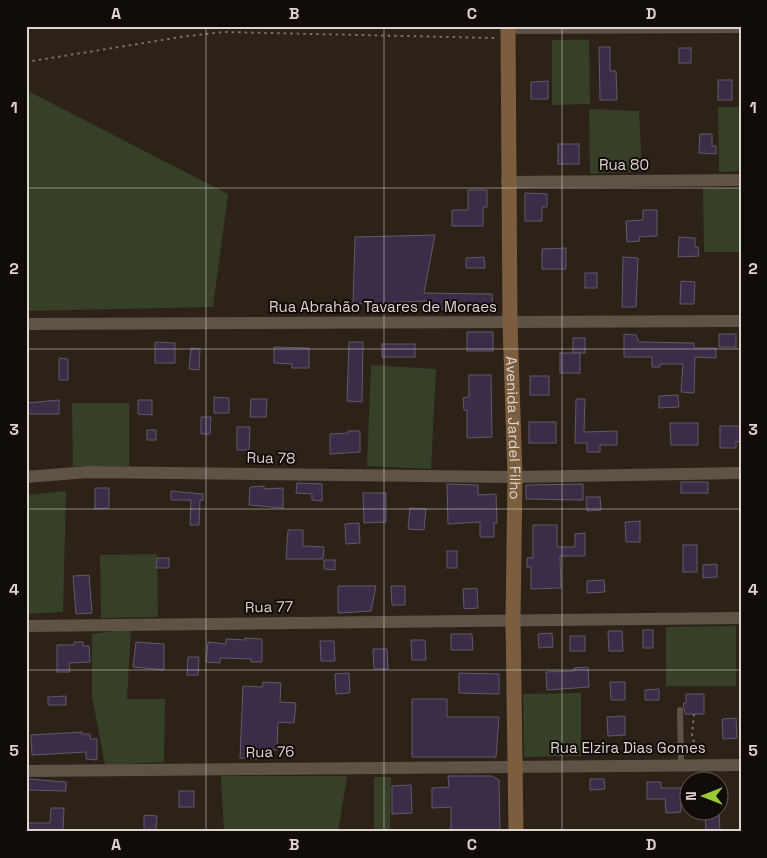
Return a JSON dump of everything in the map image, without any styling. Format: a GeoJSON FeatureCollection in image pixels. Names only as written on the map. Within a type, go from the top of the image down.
{"type":"FeatureCollection","features":[{"type":"Feature","properties":{"kind":"main road","name":"Avenida Jardel Filho"},"geometry":{"type":"LineString","coordinates":[[508,31],[507,182],[515,476],[513,620],[516,832]]}},
{"type":"Feature","properties":{"kind":"street"},"geometry":{"type":"LineString","coordinates":[[508,31],[741,27]]}},
{"type":"Feature","properties":{"kind":"street","name":"Rua 80"},"geometry":{"type":"LineString","coordinates":[[507,182],[741,180]]}},
{"type":"Feature","properties":{"kind":"street","name":"Rua Abrahão Tavares de Moraes"},"geometry":{"type":"LineString","coordinates":[[26,324],[741,321]]}},
{"type":"Feature","properties":{"kind":"street","name":"Rua 78"},"geometry":{"type":"LineString","coordinates":[[26,477],[88,472],[515,476],[741,473]]}},
{"type":"Feature","properties":{"kind":"street","name":"Rua 77"},"geometry":{"type":"LineString","coordinates":[[26,626],[741,618]]}},
{"type":"Feature","properties":{"kind":"street","name":"Rua Elzira Dias Gomes"},"geometry":{"type":"LineString","coordinates":[[515,765],[741,765]]}},
{"type":"Feature","properties":{"kind":"street","name":"Rua 76"},"geometry":{"type":"LineString","coordinates":[[26,771],[515,765]]}},
{"type":"Feature","properties":{"kind":"lane"},"geometry":{"type":"LineString","coordinates":[[680,710],[681,764]]}},
{"type":"Feature","properties":{"kind":"path"},"geometry":{"type":"LineString","coordinates":[[26,62],[224,32],[508,31]]}},
{"type":"Feature","properties":{"kind":"path"},"geometry":{"type":"LineString","coordinates":[[694,714],[692,735],[699,764]]}},
{"type":"Feature","properties":{"kind":"green space"},"geometry":{"type":"Polygon","coordinates":[[[552,40],[589,40],[590,104],[552,105],[552,40]]]}},
{"type":"Feature","properties":{"kind":"green space"},"geometry":{"type":"Polygon","coordinates":[[[26,90],[228,194],[213,307],[26,311],[26,90]]]}},
{"type":"Feature","properties":{"kind":"green space"},"geometry":{"type":"Polygon","coordinates":[[[718,107],[741,107],[741,171],[719,172],[718,107]]]}},
{"type":"Feature","properties":{"kind":"green space"},"geometry":{"type":"Polygon","coordinates":[[[589,109],[639,111],[642,171],[590,174],[589,109]]]}},
{"type":"Feature","properties":{"kind":"green space"},"geometry":{"type":"Polygon","coordinates":[[[703,188],[740,188],[741,252],[704,252],[703,188]]]}},
{"type":"Feature","properties":{"kind":"green space"},"geometry":{"type":"Polygon","coordinates":[[[371,365],[436,369],[431,469],[367,466],[371,365]]]}},
{"type":"Feature","properties":{"kind":"green space"},"geometry":{"type":"Polygon","coordinates":[[[72,403],[129,403],[129,466],[73,466],[72,403]]]}},
{"type":"Feature","properties":{"kind":"green space"},"geometry":{"type":"Polygon","coordinates":[[[66,491],[63,612],[26,614],[26,495],[66,491]]]}},
{"type":"Feature","properties":{"kind":"green space"},"geometry":{"type":"Polygon","coordinates":[[[157,554],[158,617],[101,618],[100,555],[157,554]]]}},
{"type":"Feature","properties":{"kind":"green space"},"geometry":{"type":"Polygon","coordinates":[[[736,626],[736,686],[666,686],[666,627],[736,626]]]}},
{"type":"Feature","properties":{"kind":"green space"},"geometry":{"type":"Polygon","coordinates":[[[131,629],[127,699],[165,699],[164,762],[105,765],[92,696],[92,634],[131,629]]]}},
{"type":"Feature","properties":{"kind":"green space"},"geometry":{"type":"Polygon","coordinates":[[[581,693],[581,756],[524,757],[523,694],[581,693]]]}},
{"type":"Feature","properties":{"kind":"green space"},"geometry":{"type":"Polygon","coordinates":[[[221,776],[347,776],[338,832],[224,832],[221,776]]]}},
{"type":"Feature","properties":{"kind":"green space"},"geometry":{"type":"Polygon","coordinates":[[[374,777],[391,777],[390,832],[374,832],[374,777]]]}},
{"type":"Feature","properties":{"kind":"building"},"geometry":{"type":"Polygon","coordinates":[[[599,47],[610,47],[610,71],[616,71],[617,100],[600,100],[599,47]]]}},
{"type":"Feature","properties":{"kind":"building"},"geometry":{"type":"Polygon","coordinates":[[[679,48],[691,48],[691,63],[679,63],[679,48]]]}},
{"type":"Feature","properties":{"kind":"building"},"geometry":{"type":"Polygon","coordinates":[[[718,80],[732,80],[732,100],[718,100],[718,80]]]}},
{"type":"Feature","properties":{"kind":"building"},"geometry":{"type":"Polygon","coordinates":[[[548,81],[548,99],[531,99],[531,82],[548,81]]]}},
{"type":"Feature","properties":{"kind":"building"},"geometry":{"type":"Polygon","coordinates":[[[700,134],[712,134],[712,146],[716,146],[716,154],[699,153],[700,134]]]}},
{"type":"Feature","properties":{"kind":"building"},"geometry":{"type":"Polygon","coordinates":[[[558,144],[579,144],[579,164],[558,164],[558,144]]]}},
{"type":"Feature","properties":{"kind":"building"},"geometry":{"type":"Polygon","coordinates":[[[468,190],[487,190],[487,207],[483,207],[483,226],[452,226],[452,210],[468,210],[468,190]]]}},
{"type":"Feature","properties":{"kind":"building"},"geometry":{"type":"Polygon","coordinates":[[[525,193],[547,194],[547,207],[542,207],[542,221],[525,221],[525,193]]]}},
{"type":"Feature","properties":{"kind":"building"},"geometry":{"type":"Polygon","coordinates":[[[643,210],[657,210],[657,236],[639,237],[640,241],[627,242],[626,221],[643,220],[643,210]]]}},
{"type":"Feature","properties":{"kind":"building"},"geometry":{"type":"Polygon","coordinates":[[[435,235],[424,293],[492,294],[493,309],[427,309],[427,301],[353,304],[355,237],[435,235]]]}},
{"type":"Feature","properties":{"kind":"building"},"geometry":{"type":"Polygon","coordinates":[[[679,237],[695,238],[695,247],[698,247],[699,256],[678,257],[679,237]]]}},
{"type":"Feature","properties":{"kind":"building"},"geometry":{"type":"Polygon","coordinates":[[[566,248],[566,269],[542,269],[542,249],[566,248]]]}},
{"type":"Feature","properties":{"kind":"building"},"geometry":{"type":"Polygon","coordinates":[[[484,257],[485,268],[466,268],[466,258],[484,257]]]}},
{"type":"Feature","properties":{"kind":"building"},"geometry":{"type":"Polygon","coordinates":[[[623,257],[638,258],[636,307],[622,307],[623,257]]]}},
{"type":"Feature","properties":{"kind":"building"},"geometry":{"type":"Polygon","coordinates":[[[585,273],[597,273],[597,288],[585,288],[585,273]]]}},
{"type":"Feature","properties":{"kind":"building"},"geometry":{"type":"Polygon","coordinates":[[[681,281],[695,282],[694,304],[680,304],[681,281]]]}},
{"type":"Feature","properties":{"kind":"building"},"geometry":{"type":"Polygon","coordinates":[[[467,332],[493,332],[493,351],[467,351],[467,332]]]}},
{"type":"Feature","properties":{"kind":"building"},"geometry":{"type":"Polygon","coordinates":[[[624,334],[636,335],[639,342],[694,343],[694,348],[716,348],[716,358],[695,357],[694,393],[681,392],[683,364],[660,364],[660,367],[652,367],[652,357],[624,357],[624,334]]]}},
{"type":"Feature","properties":{"kind":"building"},"geometry":{"type":"Polygon","coordinates":[[[719,334],[736,334],[736,347],[719,347],[719,334]]]}},
{"type":"Feature","properties":{"kind":"building"},"geometry":{"type":"Polygon","coordinates":[[[573,338],[585,338],[585,353],[573,353],[573,338]]]}},
{"type":"Feature","properties":{"kind":"building"},"geometry":{"type":"Polygon","coordinates":[[[155,342],[175,343],[175,363],[155,363],[155,342]]]}},
{"type":"Feature","properties":{"kind":"building"},"geometry":{"type":"Polygon","coordinates":[[[349,342],[363,342],[362,402],[347,401],[349,342]]]}},
{"type":"Feature","properties":{"kind":"building"},"geometry":{"type":"Polygon","coordinates":[[[382,344],[415,344],[415,357],[382,357],[382,344]]]}},
{"type":"Feature","properties":{"kind":"building"},"geometry":{"type":"Polygon","coordinates":[[[274,347],[309,348],[309,368],[292,368],[292,364],[274,363],[274,347]]]}},
{"type":"Feature","properties":{"kind":"building"},"geometry":{"type":"Polygon","coordinates":[[[191,348],[200,349],[199,370],[189,369],[191,348]]]}},
{"type":"Feature","properties":{"kind":"building"},"geometry":{"type":"Polygon","coordinates":[[[560,353],[580,353],[580,373],[560,373],[560,353]]]}},
{"type":"Feature","properties":{"kind":"building"},"geometry":{"type":"Polygon","coordinates":[[[59,358],[68,359],[68,380],[59,380],[59,358]]]}},
{"type":"Feature","properties":{"kind":"building"},"geometry":{"type":"Polygon","coordinates":[[[469,375],[491,375],[492,437],[467,438],[467,410],[464,410],[463,398],[469,397],[469,375]]]}},
{"type":"Feature","properties":{"kind":"building"},"geometry":{"type":"Polygon","coordinates":[[[530,376],[549,376],[549,395],[530,395],[530,376]]]}},
{"type":"Feature","properties":{"kind":"building"},"geometry":{"type":"Polygon","coordinates":[[[678,395],[679,407],[659,408],[659,396],[678,395]]]}},
{"type":"Feature","properties":{"kind":"building"},"geometry":{"type":"Polygon","coordinates":[[[214,397],[229,398],[229,413],[214,413],[214,397]]]}},
{"type":"Feature","properties":{"kind":"building"},"geometry":{"type":"Polygon","coordinates":[[[251,399],[267,399],[266,417],[250,417],[251,399]]]}},
{"type":"Feature","properties":{"kind":"building"},"geometry":{"type":"Polygon","coordinates":[[[576,399],[585,399],[584,432],[617,431],[617,445],[600,445],[600,452],[587,452],[587,443],[575,443],[576,399]]]}},
{"type":"Feature","properties":{"kind":"building"},"geometry":{"type":"Polygon","coordinates":[[[59,400],[59,414],[26,414],[26,403],[59,400]]]}},
{"type":"Feature","properties":{"kind":"building"},"geometry":{"type":"Polygon","coordinates":[[[138,400],[152,400],[152,415],[138,414],[138,400]]]}},
{"type":"Feature","properties":{"kind":"building"},"geometry":{"type":"Polygon","coordinates":[[[201,417],[211,417],[210,434],[201,434],[201,417]]]}},
{"type":"Feature","properties":{"kind":"building"},"geometry":{"type":"Polygon","coordinates":[[[529,422],[556,422],[556,443],[529,443],[529,422]]]}},
{"type":"Feature","properties":{"kind":"building"},"geometry":{"type":"Polygon","coordinates":[[[670,423],[698,423],[698,445],[671,445],[670,423]]]}},
{"type":"Feature","properties":{"kind":"building"},"geometry":{"type":"Polygon","coordinates":[[[720,426],[741,426],[741,441],[736,442],[736,448],[720,448],[720,426]]]}},
{"type":"Feature","properties":{"kind":"building"},"geometry":{"type":"Polygon","coordinates":[[[237,427],[250,427],[249,450],[237,450],[237,427]]]}},
{"type":"Feature","properties":{"kind":"building"},"geometry":{"type":"Polygon","coordinates":[[[147,430],[156,430],[156,440],[147,440],[147,430]]]}},
{"type":"Feature","properties":{"kind":"building"},"geometry":{"type":"Polygon","coordinates":[[[348,431],[360,431],[360,452],[330,454],[330,434],[348,433],[348,431]]]}},
{"type":"Feature","properties":{"kind":"building"},"geometry":{"type":"Polygon","coordinates":[[[681,482],[708,482],[708,493],[681,493],[681,482]]]}},
{"type":"Feature","properties":{"kind":"building"},"geometry":{"type":"Polygon","coordinates":[[[297,483],[322,484],[322,501],[312,500],[312,494],[296,493],[297,483]]]}},
{"type":"Feature","properties":{"kind":"building"},"geometry":{"type":"Polygon","coordinates":[[[447,484],[478,485],[478,495],[496,494],[497,523],[494,523],[494,537],[480,537],[480,522],[448,524],[447,484]]]}},
{"type":"Feature","properties":{"kind":"building"},"geometry":{"type":"Polygon","coordinates":[[[583,484],[583,500],[526,499],[526,485],[583,484]]]}},
{"type":"Feature","properties":{"kind":"building"},"geometry":{"type":"Polygon","coordinates":[[[264,486],[264,489],[283,488],[283,508],[249,505],[250,487],[264,486]]]}},
{"type":"Feature","properties":{"kind":"building"},"geometry":{"type":"Polygon","coordinates":[[[95,488],[109,488],[109,508],[95,509],[95,488]]]}},
{"type":"Feature","properties":{"kind":"building"},"geometry":{"type":"Polygon","coordinates":[[[171,491],[203,494],[203,500],[200,500],[199,525],[190,525],[191,500],[171,500],[171,491]]]}},
{"type":"Feature","properties":{"kind":"building"},"geometry":{"type":"Polygon","coordinates":[[[363,493],[386,493],[386,522],[364,523],[363,493]]]}},
{"type":"Feature","properties":{"kind":"building"},"geometry":{"type":"Polygon","coordinates":[[[586,497],[600,497],[601,510],[587,511],[586,497]]]}},
{"type":"Feature","properties":{"kind":"building"},"geometry":{"type":"Polygon","coordinates":[[[410,508],[426,509],[424,530],[408,529],[410,508]]]}},
{"type":"Feature","properties":{"kind":"building"},"geometry":{"type":"Polygon","coordinates":[[[640,521],[640,542],[626,542],[625,522],[640,521]]]}},
{"type":"Feature","properties":{"kind":"building"},"geometry":{"type":"Polygon","coordinates":[[[359,523],[360,543],[346,544],[345,524],[359,523]]]}},
{"type":"Feature","properties":{"kind":"building"},"geometry":{"type":"Polygon","coordinates":[[[533,525],[557,525],[557,547],[575,547],[575,534],[585,533],[585,556],[560,556],[561,588],[531,589],[531,567],[527,567],[527,558],[533,558],[533,525]]]}},
{"type":"Feature","properties":{"kind":"building"},"geometry":{"type":"Polygon","coordinates":[[[288,530],[303,530],[303,546],[324,547],[323,559],[286,559],[288,530]]]}},
{"type":"Feature","properties":{"kind":"building"},"geometry":{"type":"Polygon","coordinates":[[[683,545],[697,545],[697,572],[683,572],[683,545]]]}},
{"type":"Feature","properties":{"kind":"building"},"geometry":{"type":"Polygon","coordinates":[[[447,551],[457,551],[457,568],[447,568],[447,551]]]}},
{"type":"Feature","properties":{"kind":"building"},"geometry":{"type":"Polygon","coordinates":[[[157,558],[169,558],[169,568],[156,568],[157,558]]]}},
{"type":"Feature","properties":{"kind":"building"},"geometry":{"type":"Polygon","coordinates":[[[324,560],[335,560],[335,570],[324,569],[324,560]]]}},
{"type":"Feature","properties":{"kind":"building"},"geometry":{"type":"Polygon","coordinates":[[[717,564],[717,577],[703,578],[703,565],[717,564]]]}},
{"type":"Feature","properties":{"kind":"building"},"geometry":{"type":"Polygon","coordinates":[[[89,575],[92,613],[76,614],[73,576],[89,575]]]}},
{"type":"Feature","properties":{"kind":"building"},"geometry":{"type":"Polygon","coordinates":[[[604,580],[605,592],[587,593],[587,581],[604,580]]]}},
{"type":"Feature","properties":{"kind":"building"},"geometry":{"type":"Polygon","coordinates":[[[338,586],[376,586],[371,611],[338,613],[338,586]]]}},
{"type":"Feature","properties":{"kind":"building"},"geometry":{"type":"Polygon","coordinates":[[[391,586],[405,586],[405,605],[392,605],[391,586]]]}},
{"type":"Feature","properties":{"kind":"building"},"geometry":{"type":"Polygon","coordinates":[[[477,588],[478,608],[464,609],[463,589],[477,588]]]}},
{"type":"Feature","properties":{"kind":"building"},"geometry":{"type":"Polygon","coordinates":[[[643,630],[653,630],[653,648],[643,648],[643,630]]]}},
{"type":"Feature","properties":{"kind":"building"},"geometry":{"type":"Polygon","coordinates":[[[608,631],[622,631],[623,651],[609,651],[608,631]]]}},
{"type":"Feature","properties":{"kind":"building"},"geometry":{"type":"Polygon","coordinates":[[[552,633],[553,647],[539,648],[538,634],[552,633]]]}},
{"type":"Feature","properties":{"kind":"building"},"geometry":{"type":"Polygon","coordinates":[[[451,634],[472,634],[473,650],[451,650],[451,634]]]}},
{"type":"Feature","properties":{"kind":"building"},"geometry":{"type":"Polygon","coordinates":[[[570,636],[585,636],[585,651],[570,651],[570,636]]]}},
{"type":"Feature","properties":{"kind":"building"},"geometry":{"type":"Polygon","coordinates":[[[245,638],[262,639],[262,662],[251,662],[251,659],[220,658],[220,663],[206,662],[208,642],[226,644],[226,639],[245,640],[245,638]]]}},
{"type":"Feature","properties":{"kind":"building"},"geometry":{"type":"Polygon","coordinates":[[[411,640],[425,640],[426,660],[412,660],[411,640]]]}},
{"type":"Feature","properties":{"kind":"building"},"geometry":{"type":"Polygon","coordinates":[[[320,641],[334,641],[335,661],[321,661],[320,641]]]}},
{"type":"Feature","properties":{"kind":"building"},"geometry":{"type":"Polygon","coordinates":[[[74,642],[83,642],[83,646],[89,646],[90,662],[69,663],[70,672],[57,672],[57,645],[74,645],[74,642]]]}},
{"type":"Feature","properties":{"kind":"building"},"geometry":{"type":"Polygon","coordinates":[[[136,642],[164,644],[164,670],[133,667],[136,642]]]}},
{"type":"Feature","properties":{"kind":"building"},"geometry":{"type":"Polygon","coordinates":[[[373,649],[387,649],[388,669],[374,669],[373,649]]]}},
{"type":"Feature","properties":{"kind":"building"},"geometry":{"type":"Polygon","coordinates":[[[188,657],[199,657],[198,675],[187,675],[188,657]]]}},
{"type":"Feature","properties":{"kind":"building"},"geometry":{"type":"Polygon","coordinates":[[[588,667],[589,687],[547,690],[546,672],[574,671],[574,668],[588,667]]]}},
{"type":"Feature","properties":{"kind":"building"},"geometry":{"type":"Polygon","coordinates":[[[349,673],[350,693],[336,694],[335,674],[349,673]]]}},
{"type":"Feature","properties":{"kind":"building"},"geometry":{"type":"Polygon","coordinates":[[[459,673],[499,674],[499,694],[459,693],[459,673]]]}},
{"type":"Feature","properties":{"kind":"building"},"geometry":{"type":"Polygon","coordinates":[[[263,682],[281,683],[280,702],[296,703],[294,723],[278,722],[277,750],[257,749],[257,759],[240,758],[243,686],[262,687],[263,682]]]}},
{"type":"Feature","properties":{"kind":"building"},"geometry":{"type":"Polygon","coordinates":[[[610,682],[625,682],[625,700],[611,700],[610,682]]]}},
{"type":"Feature","properties":{"kind":"building"},"geometry":{"type":"Polygon","coordinates":[[[659,689],[659,700],[645,700],[645,690],[659,689]]]}},
{"type":"Feature","properties":{"kind":"building"},"geometry":{"type":"Polygon","coordinates":[[[686,694],[704,694],[704,714],[685,714],[683,703],[686,703],[686,694]]]}},
{"type":"Feature","properties":{"kind":"building"},"geometry":{"type":"Polygon","coordinates":[[[66,696],[66,705],[48,705],[48,697],[66,696]]]}},
{"type":"Feature","properties":{"kind":"building"},"geometry":{"type":"Polygon","coordinates":[[[412,699],[447,699],[447,717],[499,717],[496,757],[412,757],[412,699]]]}},
{"type":"Feature","properties":{"kind":"building"},"geometry":{"type":"Polygon","coordinates":[[[625,716],[625,735],[608,736],[607,717],[625,716]]]}},
{"type":"Feature","properties":{"kind":"building"},"geometry":{"type":"Polygon","coordinates":[[[736,718],[737,738],[723,739],[722,719],[736,718]]]}},
{"type":"Feature","properties":{"kind":"building"},"geometry":{"type":"Polygon","coordinates":[[[82,732],[82,734],[90,734],[90,739],[97,739],[97,760],[86,759],[86,752],[32,755],[31,735],[82,732]]]}},
{"type":"Feature","properties":{"kind":"building"},"geometry":{"type":"Polygon","coordinates":[[[448,776],[492,776],[499,780],[500,832],[451,832],[451,807],[432,808],[432,788],[449,787],[448,776]]]}},
{"type":"Feature","properties":{"kind":"building"},"geometry":{"type":"Polygon","coordinates":[[[28,779],[66,782],[66,791],[28,790],[28,779]]]}},
{"type":"Feature","properties":{"kind":"building"},"geometry":{"type":"Polygon","coordinates":[[[590,779],[604,779],[605,789],[590,790],[590,779]]]}},
{"type":"Feature","properties":{"kind":"building"},"geometry":{"type":"Polygon","coordinates":[[[647,782],[661,782],[661,788],[680,788],[680,812],[666,813],[665,799],[647,799],[647,782]]]}},
{"type":"Feature","properties":{"kind":"building"},"geometry":{"type":"Polygon","coordinates":[[[411,785],[412,813],[392,814],[392,786],[411,785]]]}},
{"type":"Feature","properties":{"kind":"building"},"geometry":{"type":"Polygon","coordinates":[[[179,791],[194,791],[194,807],[179,807],[179,791]]]}},
{"type":"Feature","properties":{"kind":"building"},"geometry":{"type":"Polygon","coordinates":[[[51,808],[64,808],[63,832],[27,832],[27,823],[50,823],[51,808]]]}},
{"type":"Feature","properties":{"kind":"building"},"geometry":{"type":"Polygon","coordinates":[[[144,815],[157,816],[156,832],[144,832],[144,815]]]}},
{"type":"Feature","properties":{"kind":"building"},"geometry":{"type":"Polygon","coordinates":[[[705,820],[719,820],[720,832],[706,832],[705,820]]]}}]}
